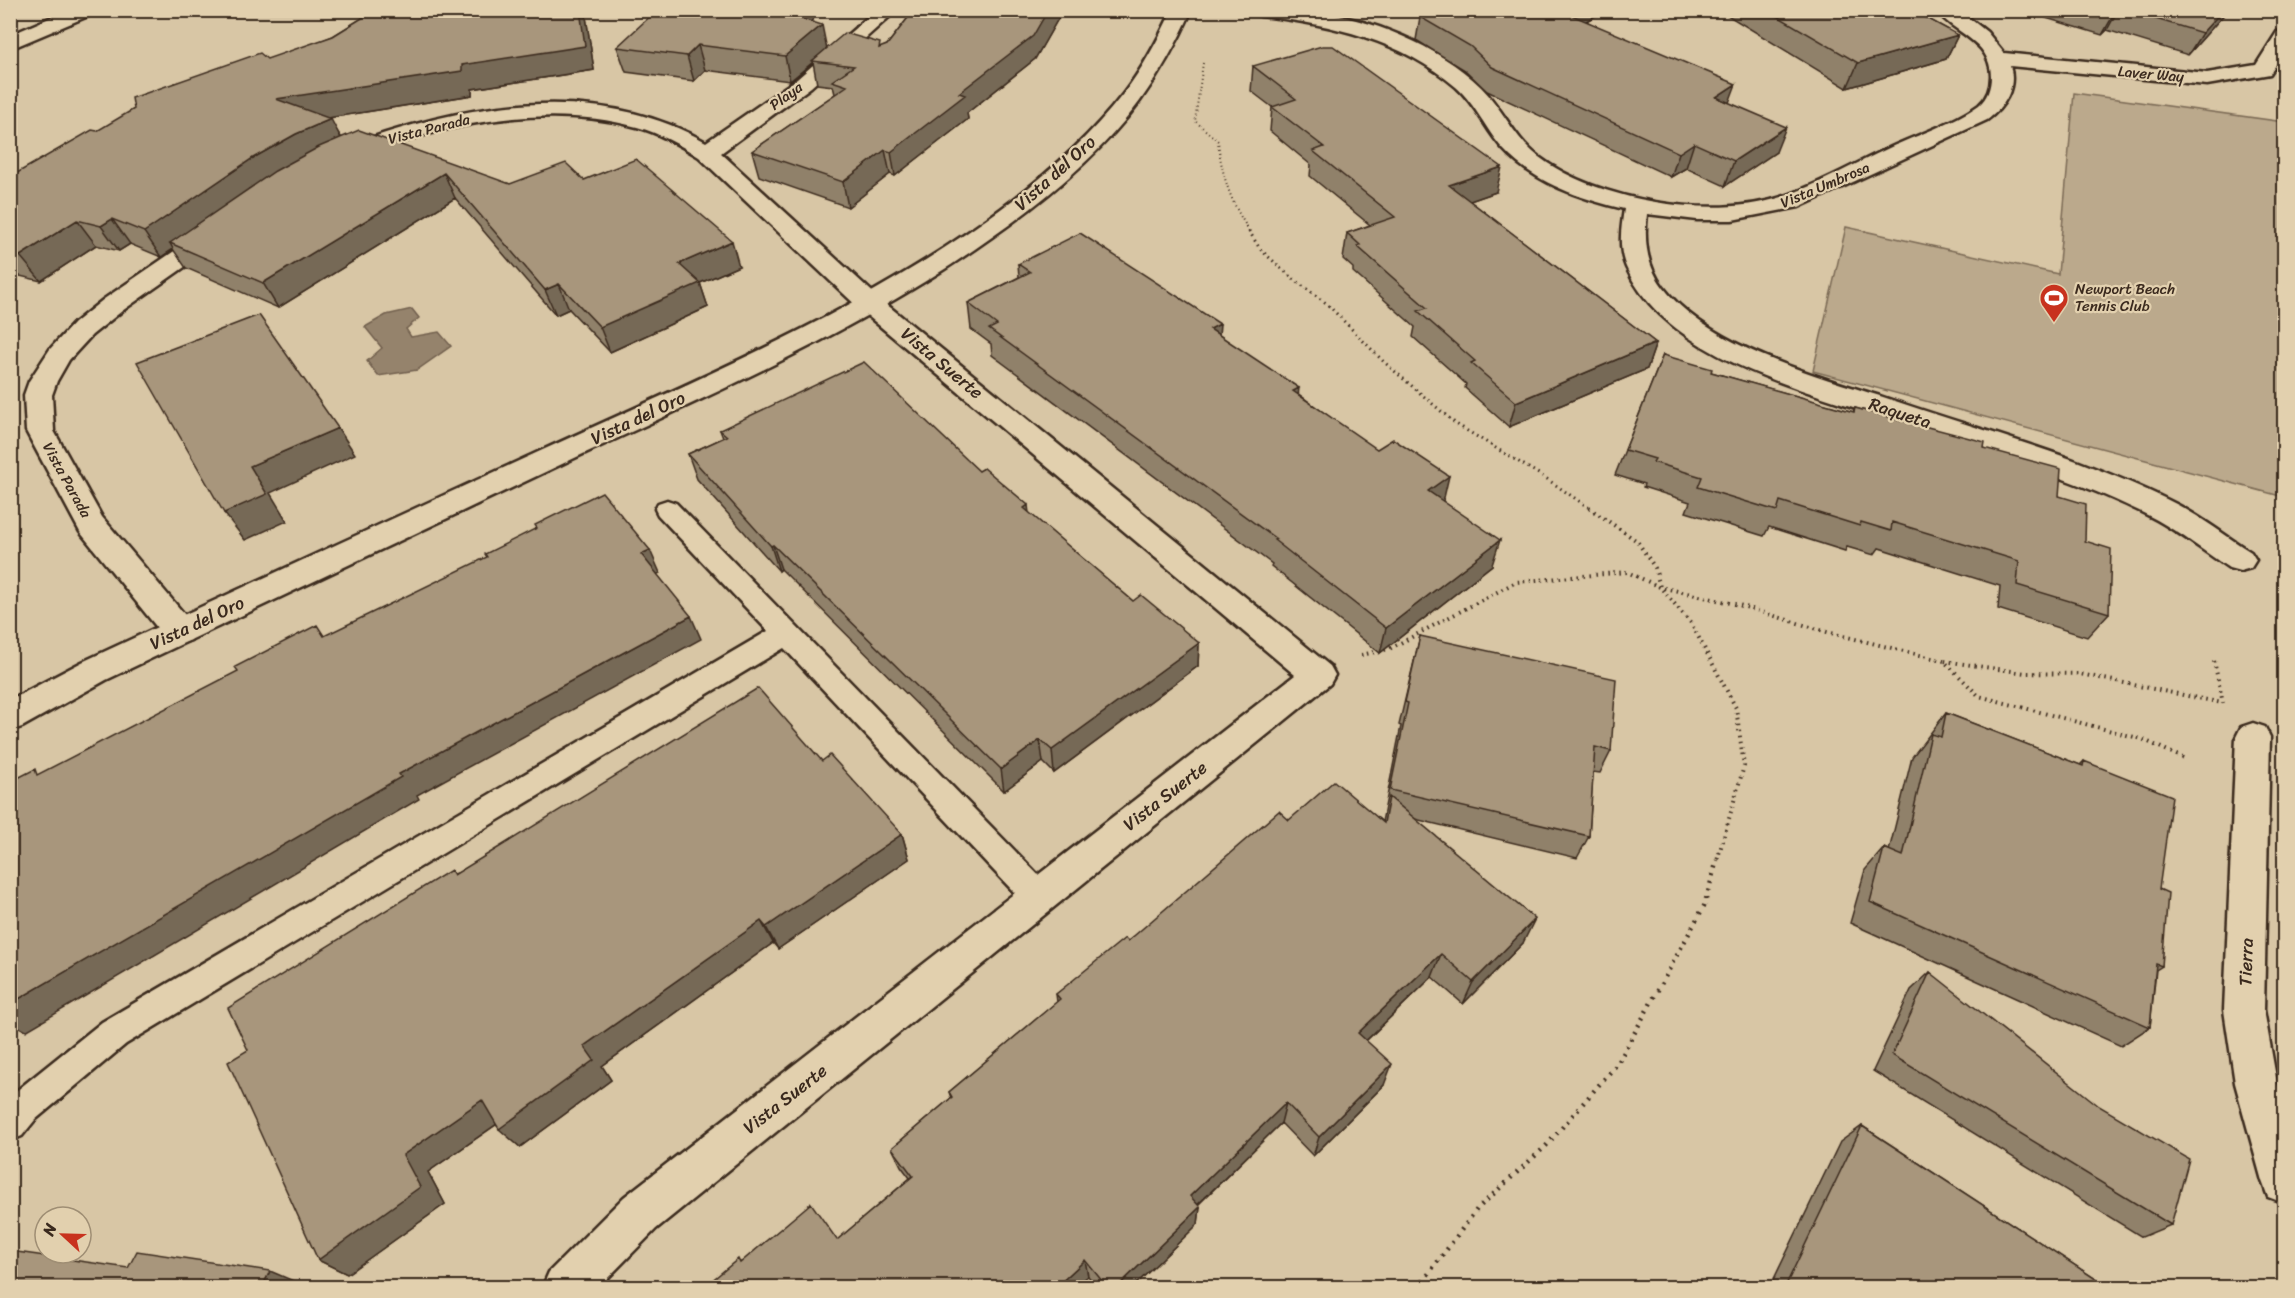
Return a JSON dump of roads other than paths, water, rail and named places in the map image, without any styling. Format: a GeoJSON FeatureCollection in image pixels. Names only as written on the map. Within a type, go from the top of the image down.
{"type":"FeatureCollection","features":[{"type":"Feature","properties":{"kind":"street"},"geometry":{"type":"LineString","coordinates":[[10,43],[86,10]]}},
{"type":"Feature","properties":{"kind":"street","name":"Playa"},"geometry":{"type":"LineString","coordinates":[[707,152],[804,83],[888,10]]}},
{"type":"Feature","properties":{"kind":"street","name":"Vista del Oro"},"geometry":{"type":"LineString","coordinates":[[10,717],[94,671],[771,356],[871,304],[964,247],[1040,191],[1071,163],[1122,110],[1142,84],[1172,36],[1182,10]]}},
{"type":"Feature","properties":{"kind":"street","name":"Vista Umbrosa"},"geometry":{"type":"LineString","coordinates":[[1261,10],[1310,17],[1355,28],[1421,54],[1457,77],[1478,97],[1512,144],[1537,166],[1574,185],[1637,205],[1685,212],[1724,213],[1760,210],[1791,202],[1979,115],[1996,100],[2003,78],[1999,59]]}},
{"type":"Feature","properties":{"kind":"street"},"geometry":{"type":"LineString","coordinates":[[1945,10],[1985,40],[1999,59]]}},
{"type":"Feature","properties":{"kind":"street","name":"Laver Way"},"geometry":{"type":"LineString","coordinates":[[1999,59],[2207,79],[2263,70],[2284,36]]}},
{"type":"Feature","properties":{"kind":"street","name":"Vista Parada"},"geometry":{"type":"LineString","coordinates":[[324,164],[373,143],[423,128],[475,117],[554,111],[609,115],[641,121],[678,134],[707,152],[871,304]]}},
{"type":"Feature","properties":{"kind":"street","name":"Raqueta"},"geometry":{"type":"LineString","coordinates":[[1637,205],[1631,224],[1632,254],[1647,285],[1670,310],[1701,334],[1739,356],[1784,374],[2065,468],[2168,513],[2240,560]]}},
{"type":"Feature","properties":{"kind":"street","name":"Vista Parada"},"geometry":{"type":"LineString","coordinates":[[179,631],[91,524],[40,431],[38,395],[43,381],[59,355],[83,328],[113,304],[232,222]]}},
{"type":"Feature","properties":{"kind":"street","name":"Vista Suerte"},"geometry":{"type":"LineString","coordinates":[[565,1287],[640,1214],[1318,675],[871,304]]}},
{"type":"Feature","properties":{"kind":"street"},"geometry":{"type":"LineString","coordinates":[[10,389],[43,381]]}},
{"type":"Feature","properties":{"kind":"street","name":"Tierra"},"geometry":{"type":"LineString","coordinates":[[2253,737],[2244,1010],[2256,1083],[2284,1181]]}},
{"type":"Feature","properties":{"kind":"lane"},"geometry":{"type":"LineString","coordinates":[[668,509],[1039,897]]}},
{"type":"Feature","properties":{"kind":"lane"},"geometry":{"type":"LineString","coordinates":[[10,1124],[23,1108],[114,1033],[787,633]]}},
{"type":"Feature","properties":{"kind":"place","name":"Newport Beach Tennis Club"},"geometry":{"type":"Point","coordinates":[2054,324]}}]}
